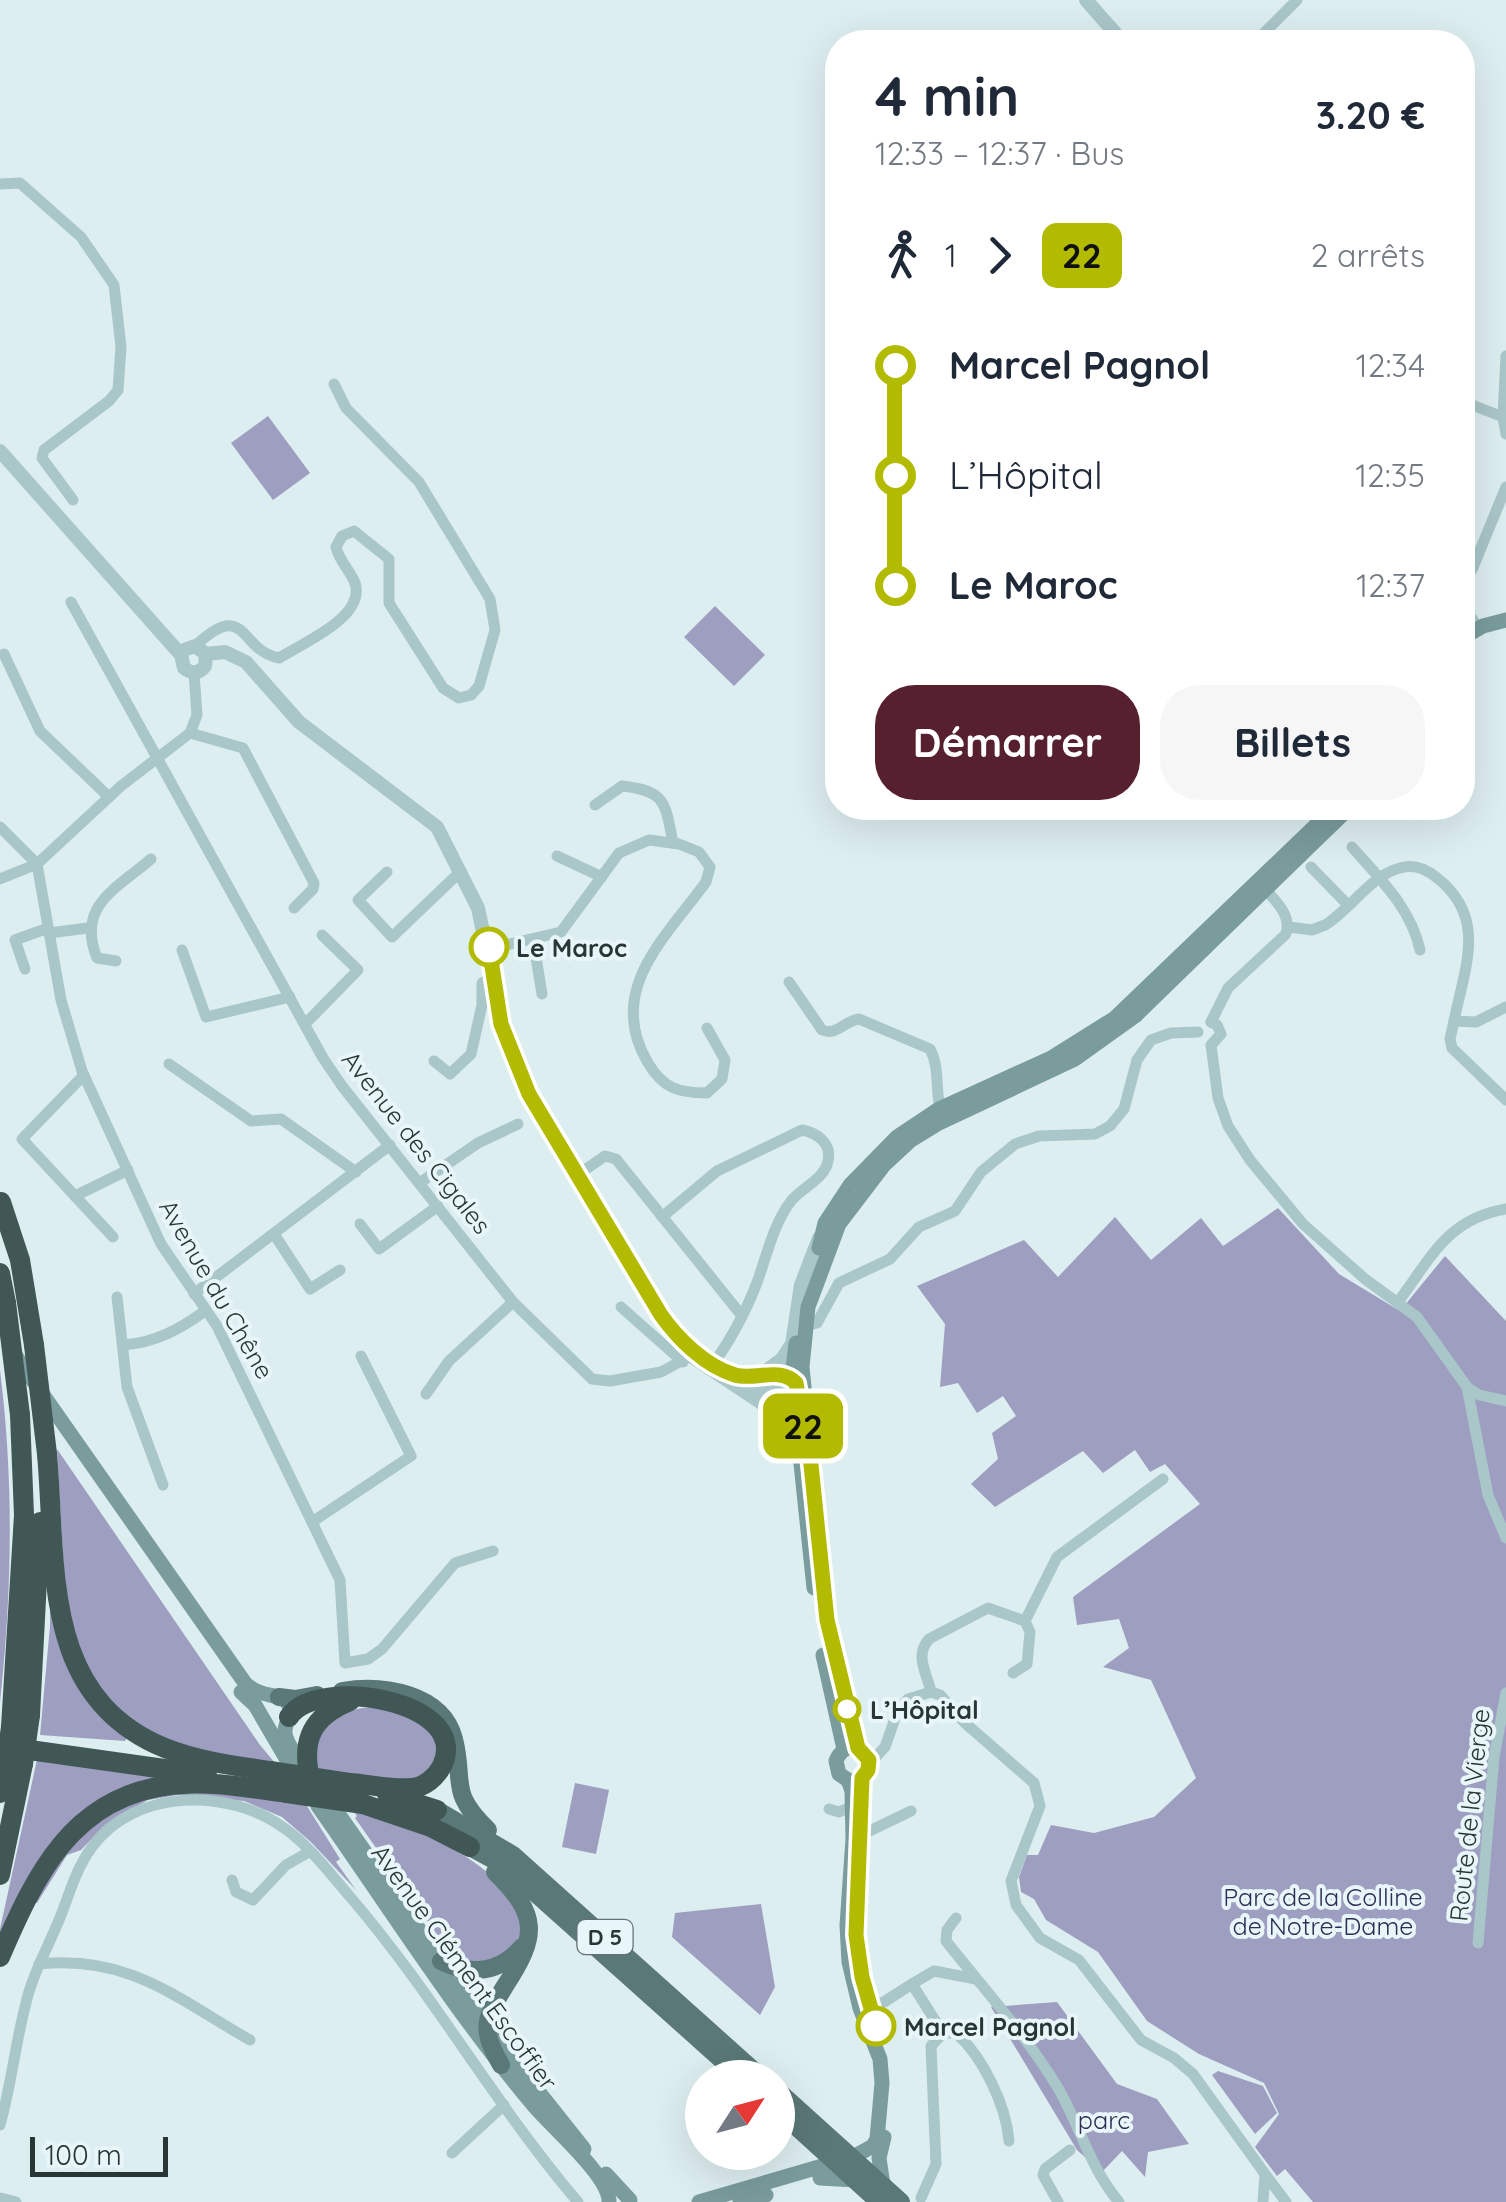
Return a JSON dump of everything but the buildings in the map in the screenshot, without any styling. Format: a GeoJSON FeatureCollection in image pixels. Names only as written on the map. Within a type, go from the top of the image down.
{"type":"FeatureCollection","features":[{"type":"Feature","properties":{"kind":"highway"},"geometry":{"type":"LineString","coordinates":[[1,1200],[30,1340],[62,1630],[73,1662],[87,1687],[122,1724],[151,1742],[183,1754],[285,1768]]}},
{"type":"Feature","properties":{"kind":"highway"},"geometry":{"type":"LineString","coordinates":[[0,1273],[20,1415],[24,1515],[13,1723]]}},
{"type":"Feature","properties":{"kind":"highway"},"geometry":{"type":"LineString","coordinates":[[0,1792],[41,1540],[41,1446]]}},
{"type":"Feature","properties":{"kind":"highway"},"geometry":{"type":"LineString","coordinates":[[13,1723],[285,1768],[350,1783],[418,1787],[437,1774],[446,1753],[440,1732],[425,1715],[401,1704],[361,1698],[304,1704],[288,1719]]}},
{"type":"Feature","properties":{"kind":"highway"},"geometry":{"type":"LineString","coordinates":[[285,1768],[307,1742],[317,1722],[335,1708],[361,1698]]}},
{"type":"Feature","properties":{"kind":"highway"},"geometry":{"type":"LineString","coordinates":[[7,1755],[260,1783],[287,1793]]}},
{"type":"Feature","properties":{"kind":"highway"},"geometry":{"type":"LineString","coordinates":[[0,1875],[7,1755]]}},
{"type":"Feature","properties":{"kind":"highway","name":"D 5"},"geometry":{"type":"LineString","coordinates":[[350,1783],[438,1810]]}},
{"type":"Feature","properties":{"kind":"highway"},"geometry":{"type":"LineString","coordinates":[[0,1957],[50,1856],[69,1833],[103,1807],[146,1789],[173,1784],[229,1785],[287,1793]]}},
{"type":"Feature","properties":{"kind":"highway","name":"D 5"},"geometry":{"type":"LineString","coordinates":[[287,1793],[363,1804],[431,1827],[470,1847]]}},
{"type":"Feature","properties":{"kind":"main road"},"geometry":{"type":"LineString","coordinates":[[1475,626],[1506,617]]}},
{"type":"Feature","properties":{"kind":"main road"},"geometry":{"type":"LineString","coordinates":[[1262,886],[1323,820]]}},
{"type":"Feature","properties":{"kind":"main road"},"geometry":{"type":"LineString","coordinates":[[795,2114],[829,2128],[848,2144],[865,2140],[877,2117],[873,2048],[848,1944],[858,1837],[857,1761],[818,1631],[796,1381],[802,1304],[826,1224],[863,1169],[897,1136],[1051,1058],[1114,1018],[1336,820]]}},
{"type":"Feature","properties":{"kind":"main road"},"geometry":{"type":"LineString","coordinates":[[796,1381],[805,1326],[827,1250],[852,1204],[884,1164],[942,1115]]}},
{"type":"Feature","properties":{"kind":"main road"},"geometry":{"type":"LineString","coordinates":[[0,1334],[244,1683],[258,1694],[274,1697],[295,1698],[366,1688],[398,1692],[428,1705],[451,1732],[465,1802],[474,1817],[513,1856]]}},
{"type":"Feature","properties":{"kind":"main road"},"geometry":{"type":"LineString","coordinates":[[0,1350],[263,1720],[285,1768]]}},
{"type":"Feature","properties":{"kind":"main road"},"geometry":{"type":"LineString","coordinates":[[263,1720],[261,1704],[274,1697],[287,1702],[285,1768]]}},
{"type":"Feature","properties":{"kind":"main road"},"geometry":{"type":"LineString","coordinates":[[263,1720],[278,1728],[288,1719]]}},
{"type":"Feature","properties":{"kind":"main road"},"geometry":{"type":"LineString","coordinates":[[857,1761],[853,1806],[858,1837]]}},
{"type":"Feature","properties":{"kind":"main road","name":"Avenue Clément Escoffier"},"geometry":{"type":"LineString","coordinates":[[327,1807],[488,2028],[621,2202],[501,2065],[327,1807]]}},
{"type":"Feature","properties":{"kind":"main road","name":"D 5"},"geometry":{"type":"LineString","coordinates":[[438,1810],[513,1856],[742,2060]]}},
{"type":"Feature","properties":{"kind":"main road"},"geometry":{"type":"LineString","coordinates":[[470,1847],[508,1885],[530,1922],[525,1955],[492,2010],[488,2028],[501,2065]]}},
{"type":"Feature","properties":{"kind":"main road","name":"D 5"},"geometry":{"type":"LineString","coordinates":[[470,1847],[505,1866],[722,2060]]}},
{"type":"Feature","properties":{"kind":"main road"},"geometry":{"type":"LineString","coordinates":[[441,1960],[462,1969],[490,1969],[508,1962],[529,1939]]}},
{"type":"Feature","properties":{"kind":"main road"},"geometry":{"type":"LineString","coordinates":[[610,1961],[628,1968],[730,2060]]}},
{"type":"Feature","properties":{"kind":"main road"},"geometry":{"type":"LineString","coordinates":[[698,2202],[846,2165],[886,2117],[884,2052],[866,2008]]}},
{"type":"Feature","properties":{"kind":"main road"},"geometry":{"type":"LineString","coordinates":[[744,2202],[846,2165],[872,2146],[880,2130],[882,2083],[880,2060],[873,2048]]}},
{"type":"Feature","properties":{"kind":"main road"},"geometry":{"type":"LineString","coordinates":[[795,2117],[881,2194],[899,2202]]}},
{"type":"Feature","properties":{"kind":"main road"},"geometry":{"type":"LineString","coordinates":[[795,2117],[846,2165],[899,2202]]}},
{"type":"Feature","properties":{"kind":"street"},"geometry":{"type":"LineString","coordinates":[[1086,0],[1112,30]]}},
{"type":"Feature","properties":{"kind":"street"},"geometry":{"type":"LineString","coordinates":[[1267,30],[1298,0]]}},
{"type":"Feature","properties":{"kind":"street"},"geometry":{"type":"LineString","coordinates":[[0,184],[20,184],[80,237],[114,285],[121,347],[118,390],[44,450],[42,458],[73,500]]}},
{"type":"Feature","properties":{"kind":"street"},"geometry":{"type":"LineString","coordinates":[[1506,356],[1506,434]]}},
{"type":"Feature","properties":{"kind":"street"},"geometry":{"type":"LineString","coordinates":[[194,673],[205,666],[200,650],[212,630],[234,627],[247,634],[266,655],[279,658],[342,619],[354,607],[356,592],[336,547],[342,536],[354,532],[389,559],[389,602],[443,688],[459,698],[476,691],[495,630],[490,599],[420,482],[346,408],[334,384]]}},
{"type":"Feature","properties":{"kind":"street"},"geometry":{"type":"LineString","coordinates":[[1475,406],[1503,417]]}},
{"type":"Feature","properties":{"kind":"street"},"geometry":{"type":"LineString","coordinates":[[0,451],[181,655],[184,668],[194,673]]}},
{"type":"Feature","properties":{"kind":"street"},"geometry":{"type":"LineString","coordinates":[[1475,563],[1506,487]]}},
{"type":"Feature","properties":{"kind":"street","name":"Avenue des Cigales"},"geometry":{"type":"LineString","coordinates":[[72,602],[342,1086],[513,1302],[592,1379],[610,1382],[646,1375],[691,1357]]}},
{"type":"Feature","properties":{"kind":"street"},"geometry":{"type":"LineString","coordinates":[[181,655],[184,650],[225,652],[246,662],[300,722],[437,827],[478,908],[501,1024],[511,1051],[552,1134],[641,1283],[691,1357]]}},
{"type":"Feature","properties":{"kind":"street"},"geometry":{"type":"LineString","coordinates":[[4,654],[40,731],[109,797]]}},
{"type":"Feature","properties":{"kind":"street"},"geometry":{"type":"LineString","coordinates":[[0,878],[37,864],[109,797],[190,733],[196,715],[194,673]]}},
{"type":"Feature","properties":{"kind":"street"},"geometry":{"type":"LineString","coordinates":[[190,733],[242,748],[314,883],[294,908]]}},
{"type":"Feature","properties":{"kind":"street"},"geometry":{"type":"LineString","coordinates":[[595,805],[622,786],[648,789],[662,799],[673,844]]}},
{"type":"Feature","properties":{"kind":"street"},"geometry":{"type":"LineString","coordinates":[[0,826],[37,864]]}},
{"type":"Feature","properties":{"kind":"street"},"geometry":{"type":"LineString","coordinates":[[489,949],[561,932],[619,853],[649,840],[699,852],[710,867],[706,882],[645,966],[634,988],[631,1015],[638,1046],[656,1076],[682,1093],[706,1093],[722,1080],[725,1060],[707,1028]]}},
{"type":"Feature","properties":{"kind":"street"},"geometry":{"type":"LineString","coordinates":[[1352,847],[1406,910],[1416,929],[1420,950]]}},
{"type":"Feature","properties":{"kind":"street"},"geometry":{"type":"LineString","coordinates":[[557,856],[602,877]]}},
{"type":"Feature","properties":{"kind":"street"},"geometry":{"type":"LineString","coordinates":[[116,961],[97,958],[88,928],[99,902],[152,860]]}},
{"type":"Feature","properties":{"kind":"street","name":"Avenue du Chêne"},"geometry":{"type":"LineString","coordinates":[[37,864],[61,1000],[84,1075],[162,1244],[217,1326],[340,1580],[346,1662],[368,1658],[382,1648],[455,1563],[493,1551]]}},
{"type":"Feature","properties":{"kind":"street"},"geometry":{"type":"LineString","coordinates":[[1311,867],[1348,906]]}},
{"type":"Feature","properties":{"kind":"street"},"geometry":{"type":"LineString","coordinates":[[1289,927],[1312,930],[1332,921],[1397,868],[1416,867],[1431,873],[1454,892],[1469,919],[1468,951],[1450,1040],[1452,1048],[1506,1100]]}},
{"type":"Feature","properties":{"kind":"street"},"geometry":{"type":"LineString","coordinates":[[387,872],[358,900],[392,937],[461,871]]}},
{"type":"Feature","properties":{"kind":"street"},"geometry":{"type":"LineString","coordinates":[[1262,886],[1280,905],[1289,927]]}},
{"type":"Feature","properties":{"kind":"street"},"geometry":{"type":"LineString","coordinates":[[1211,1022],[1228,988],[1279,943],[1289,927]]}},
{"type":"Feature","properties":{"kind":"street"},"geometry":{"type":"LineString","coordinates":[[25,969],[14,940],[48,930],[88,928]]}},
{"type":"Feature","properties":{"kind":"street"},"geometry":{"type":"LineString","coordinates":[[306,1024],[358,970],[322,934]]}},
{"type":"Feature","properties":{"kind":"street"},"geometry":{"type":"LineString","coordinates":[[533,939],[542,994]]}},
{"type":"Feature","properties":{"kind":"street"},"geometry":{"type":"LineString","coordinates":[[182,950],[206,1017],[290,997]]}},
{"type":"Feature","properties":{"kind":"street"},"geometry":{"type":"LineString","coordinates":[[434,1061],[450,1074],[470,1054],[482,1005],[482,983],[494,976]]}},
{"type":"Feature","properties":{"kind":"street"},"geometry":{"type":"LineString","coordinates":[[789,982],[822,1030],[837,1031],[859,1019],[930,1049],[936,1064],[942,1115]]}},
{"type":"Feature","properties":{"kind":"street"},"geometry":{"type":"LineString","coordinates":[[1454,1021],[1476,1022],[1506,1007]]}},
{"type":"Feature","properties":{"kind":"street"},"geometry":{"type":"LineString","coordinates":[[1198,1032],[1204,1023],[1211,1022],[1220,1028],[1221,1034],[1211,1045],[1218,1098],[1228,1126],[1250,1160],[1303,1224],[1417,1317],[1468,1387],[1479,1395],[1506,1401]]}},
{"type":"Feature","properties":{"kind":"street"},"geometry":{"type":"LineString","coordinates":[[1198,1032],[1202,1042],[1211,1045]]}},
{"type":"Feature","properties":{"kind":"street"},"geometry":{"type":"LineString","coordinates":[[805,1326],[817,1323],[839,1284],[890,1259],[919,1227],[955,1211],[981,1172],[1015,1144],[1052,1135],[1095,1134],[1110,1126],[1124,1109],[1143,1048],[1160,1036],[1198,1032]]}},
{"type":"Feature","properties":{"kind":"street"},"geometry":{"type":"LineString","coordinates":[[168,1064],[252,1121],[281,1119],[356,1172]]}},
{"type":"Feature","properties":{"kind":"street"},"geometry":{"type":"LineString","coordinates":[[84,1075],[22,1139],[113,1237]]}},
{"type":"Feature","properties":{"kind":"street"},"geometry":{"type":"LineString","coordinates":[[421,1182],[478,1143],[518,1124]]}},
{"type":"Feature","properties":{"kind":"street"},"geometry":{"type":"LineString","coordinates":[[662,1217],[717,1171],[802,1130],[816,1133],[826,1144],[829,1160],[824,1170],[792,1200],[774,1234],[742,1316],[711,1367]]}},
{"type":"Feature","properties":{"kind":"street"},"geometry":{"type":"LineString","coordinates":[[194,1294],[390,1145]]}},
{"type":"Feature","properties":{"kind":"street"},"geometry":{"type":"LineString","coordinates":[[579,1174],[610,1156],[742,1316]]}},
{"type":"Feature","properties":{"kind":"street"},"geometry":{"type":"LineString","coordinates":[[75,1196],[128,1170]]}},
{"type":"Feature","properties":{"kind":"street"},"geometry":{"type":"LineString","coordinates":[[360,1224],[379,1249],[438,1206]]}},
{"type":"Feature","properties":{"kind":"street"},"geometry":{"type":"LineString","coordinates":[[1398,1302],[1456,1226],[1506,1209]]}},
{"type":"Feature","properties":{"kind":"street"},"geometry":{"type":"LineString","coordinates":[[758,1376],[782,1360],[792,1344],[802,1284],[826,1224]]}},
{"type":"Feature","properties":{"kind":"street"},"geometry":{"type":"LineString","coordinates":[[274,1234],[310,1289],[340,1270]]}},
{"type":"Feature","properties":{"kind":"street"},"geometry":{"type":"LineString","coordinates":[[118,1296],[128,1386],[163,1485]]}},
{"type":"Feature","properties":{"kind":"street"},"geometry":{"type":"LineString","coordinates":[[426,1394],[449,1361],[513,1302]]}},
{"type":"Feature","properties":{"kind":"street"},"geometry":{"type":"LineString","coordinates":[[621,1307],[711,1367],[736,1375],[796,1381]]}},
{"type":"Feature","properties":{"kind":"street"},"geometry":{"type":"LineString","coordinates":[[123,1345],[179,1330],[205,1310]]}},
{"type":"Feature","properties":{"kind":"street"},"geometry":{"type":"LineString","coordinates":[[312,1522],[411,1456],[361,1356]]}},
{"type":"Feature","properties":{"kind":"street"},"geometry":{"type":"LineString","coordinates":[[711,1367],[768,1408],[804,1441]]}},
{"type":"Feature","properties":{"kind":"street"},"geometry":{"type":"LineString","coordinates":[[735,1386],[780,1392],[796,1381]]}},
{"type":"Feature","properties":{"kind":"street"},"geometry":{"type":"LineString","coordinates":[[1468,1387],[1488,1495],[1506,1538]]}},
{"type":"Feature","properties":{"kind":"street"},"geometry":{"type":"LineString","coordinates":[[1024,1621],[1056,1557],[1163,1479]]}},
{"type":"Feature","properties":{"kind":"street"},"geometry":{"type":"LineString","coordinates":[[931,1692],[920,1657],[922,1647],[928,1639],[988,1608],[1024,1621],[1030,1632],[1027,1664],[1013,1673]]}},
{"type":"Feature","properties":{"kind":"street"},"geometry":{"type":"LineString","coordinates":[[857,1761],[885,1747],[898,1710],[908,1699],[931,1692],[940,1695],[964,1723],[1034,1783],[1039,1794],[1037,1814],[1011,1882],[1016,1905],[1040,1938],[1079,1960],[1141,2040],[1174,2058],[1192,2074],[1286,2202]]}},
{"type":"Feature","properties":{"kind":"street","name":"Route de la Vierge"},"geometry":{"type":"LineString","coordinates":[[1478,1943],[1492,1773],[1506,1692]]}},
{"type":"Feature","properties":{"kind":"street"},"geometry":{"type":"LineString","coordinates":[[0,2125],[24,2006],[92,1847],[111,1827],[142,1810],[176,1800],[235,1805],[286,1828],[309,1852],[404,1963],[504,2106],[578,2202]]}},
{"type":"Feature","properties":{"kind":"street"},"geometry":{"type":"LineString","coordinates":[[829,1808],[839,1812],[853,1806]]}},
{"type":"Feature","properties":{"kind":"street"},"geometry":{"type":"LineString","coordinates":[[858,1837],[911,1811]]}},
{"type":"Feature","properties":{"kind":"street"},"geometry":{"type":"LineString","coordinates":[[232,1880],[236,1892],[253,1900],[286,1865],[309,1852]]}},
{"type":"Feature","properties":{"kind":"street"},"geometry":{"type":"LineString","coordinates":[[956,1918],[944,1936],[1048,2072],[1080,2126],[1093,2163],[1119,2202]]}},
{"type":"Feature","properties":{"kind":"street"},"geometry":{"type":"LineString","coordinates":[[39,1964],[80,1962],[123,1970],[250,2040]]}},
{"type":"Feature","properties":{"kind":"street"},"geometry":{"type":"LineString","coordinates":[[866,2008],[934,1971],[976,1978]]}},
{"type":"Feature","properties":{"kind":"street"},"geometry":{"type":"LineString","coordinates":[[912,1984],[944,2032]]}},
{"type":"Feature","properties":{"kind":"street"},"geometry":{"type":"LineString","coordinates":[[944,2032],[956,2033],[975,2056],[1000,2103],[1009,2141]]}},
{"type":"Feature","properties":{"kind":"street"},"geometry":{"type":"LineString","coordinates":[[921,2198],[936,2164],[932,2046],[944,2032]]}},
{"type":"Feature","properties":{"kind":"street"},"geometry":{"type":"LineString","coordinates":[[452,2153],[504,2106]]}},
{"type":"Feature","properties":{"kind":"street"},"geometry":{"type":"LineString","coordinates":[[1058,2202],[1043,2176],[1045,2169],[1070,2150]]}},
{"type":"Feature","properties":{"kind":"street"},"geometry":{"type":"LineString","coordinates":[[1263,2202],[1266,2174]]}},
{"type":"Feature","properties":{"kind":"street"},"geometry":{"type":"LineString","coordinates":[[0,2196],[16,2202]]}},
{"type":"Feature","properties":{"kind":"green space"},"geometry":{"type":"Polygon","coordinates":[[[268,416],[310,473],[273,500],[231,443],[268,416]]]}},
{"type":"Feature","properties":{"kind":"green space"},"geometry":{"type":"Polygon","coordinates":[[[715,606],[765,655],[734,686],[684,637],[715,606]]]}},
{"type":"Feature","properties":{"kind":"green space","name":"Parc de la Colline de Notre-Dame"},"geometry":{"type":"Polygon","coordinates":[[[1278,1208],[1339,1274],[1400,1311],[1445,1256],[1506,1321],[1506,2202],[1313,2202],[1285,2169],[1277,2176],[1255,2147],[1279,2114],[1264,2083],[1199,2054],[1147,2021],[1098,1952],[1046,1920],[1034,1899],[1021,1892],[1019,1877],[1027,1855],[1038,1855],[1051,1825],[1094,1833],[1154,1817],[1196,1778],[1151,1680],[1103,1667],[1129,1648],[1119,1619],[1077,1625],[1073,1597],[1200,1504],[1165,1464],[1150,1472],[1135,1450],[1103,1473],[1083,1451],[995,1507],[971,1484],[998,1459],[992,1433],[1016,1416],[1003,1396],[977,1413],[958,1383],[940,1387],[945,1324],[917,1286],[1024,1240],[1058,1277],[1115,1217],[1151,1260],[1201,1218],[1223,1246],[1278,1208]]]}},
{"type":"Feature","properties":{"kind":"green space"},"geometry":{"type":"Polygon","coordinates":[[[0,1370],[10,1536],[0,1702],[0,1370]]]}},
{"type":"Feature","properties":{"kind":"green space"},"geometry":{"type":"Polygon","coordinates":[[[57,1449],[275,1763],[206,1754],[139,1728],[100,1693],[67,1625],[57,1449]]]}},
{"type":"Feature","properties":{"kind":"green space"},"geometry":{"type":"Polygon","coordinates":[[[50,1561],[53,1605],[128,1735],[125,1741],[40,1735],[50,1626],[50,1561]]]}},
{"type":"Feature","properties":{"kind":"green space"},"geometry":{"type":"Polygon","coordinates":[[[372,1707],[413,1718],[431,1732],[436,1748],[427,1771],[411,1780],[391,1781],[317,1769],[316,1744],[327,1725],[347,1712],[372,1707]]]}},
{"type":"Feature","properties":{"kind":"green space"},"geometry":{"type":"Polygon","coordinates":[[[38,1755],[196,1777],[92,1804],[0,1945],[0,1929],[38,1755]]]}},
{"type":"Feature","properties":{"kind":"green space"},"geometry":{"type":"Polygon","coordinates":[[[575,1783],[609,1790],[596,1854],[562,1847],[575,1783]]]}},
{"type":"Feature","properties":{"kind":"green space"},"geometry":{"type":"Polygon","coordinates":[[[212,1793],[305,1803],[340,1859],[336,1862],[356,1890],[282,1817],[244,1801],[177,1795],[148,1800],[106,1824],[81,1850],[67,1855],[37,1903],[33,1901],[73,1840],[122,1807],[163,1794],[212,1793]]]}},
{"type":"Feature","properties":{"kind":"green space"},"geometry":{"type":"Polygon","coordinates":[[[354,1812],[407,1826],[479,1866],[511,1896],[520,1913],[522,1931],[516,1944],[498,1961],[457,1963],[354,1812]]]}},
{"type":"Feature","properties":{"kind":"green space"},"geometry":{"type":"Polygon","coordinates":[[[761,1904],[775,1987],[760,2015],[672,1937],[675,1913],[761,1904]]]}},
{"type":"Feature","properties":{"kind":"green space","name":"parc"},"geometry":{"type":"Polygon","coordinates":[[[1057,2002],[1117,2084],[1157,2099],[1189,2144],[1148,2152],[1145,2177],[1122,2151],[1102,2172],[1077,2150],[991,2007],[1057,2002]]]}},
{"type":"Feature","properties":{"kind":"green space"},"geometry":{"type":"Polygon","coordinates":[[[1218,2071],[1263,2086],[1277,2113],[1255,2134],[1212,2075],[1218,2071]]]}},
{"type":"Feature","properties":{"kind":"bus line","name":"22"},"geometry":{"type":"LineString","coordinates":[[489,947],[501,1024],[529,1094],[661,1315],[676,1336],[724,1370],[747,1376],[783,1375],[796,1383],[808,1436],[827,1620],[858,1748],[869,1760],[862,1778],[856,1935],[862,1977],[876,2026]]}},
{"type":"Feature","properties":{"kind":"place","name":"Le Maroc"},"geometry":{"type":"Point","coordinates":[489,947]}},
{"type":"Feature","properties":{"kind":"place","name":"L’Hôpital"},"geometry":{"type":"Point","coordinates":[847,1709]}},
{"type":"Feature","properties":{"kind":"place","name":"Marcel Pagnol"},"geometry":{"type":"Point","coordinates":[876,2026]}}]}
